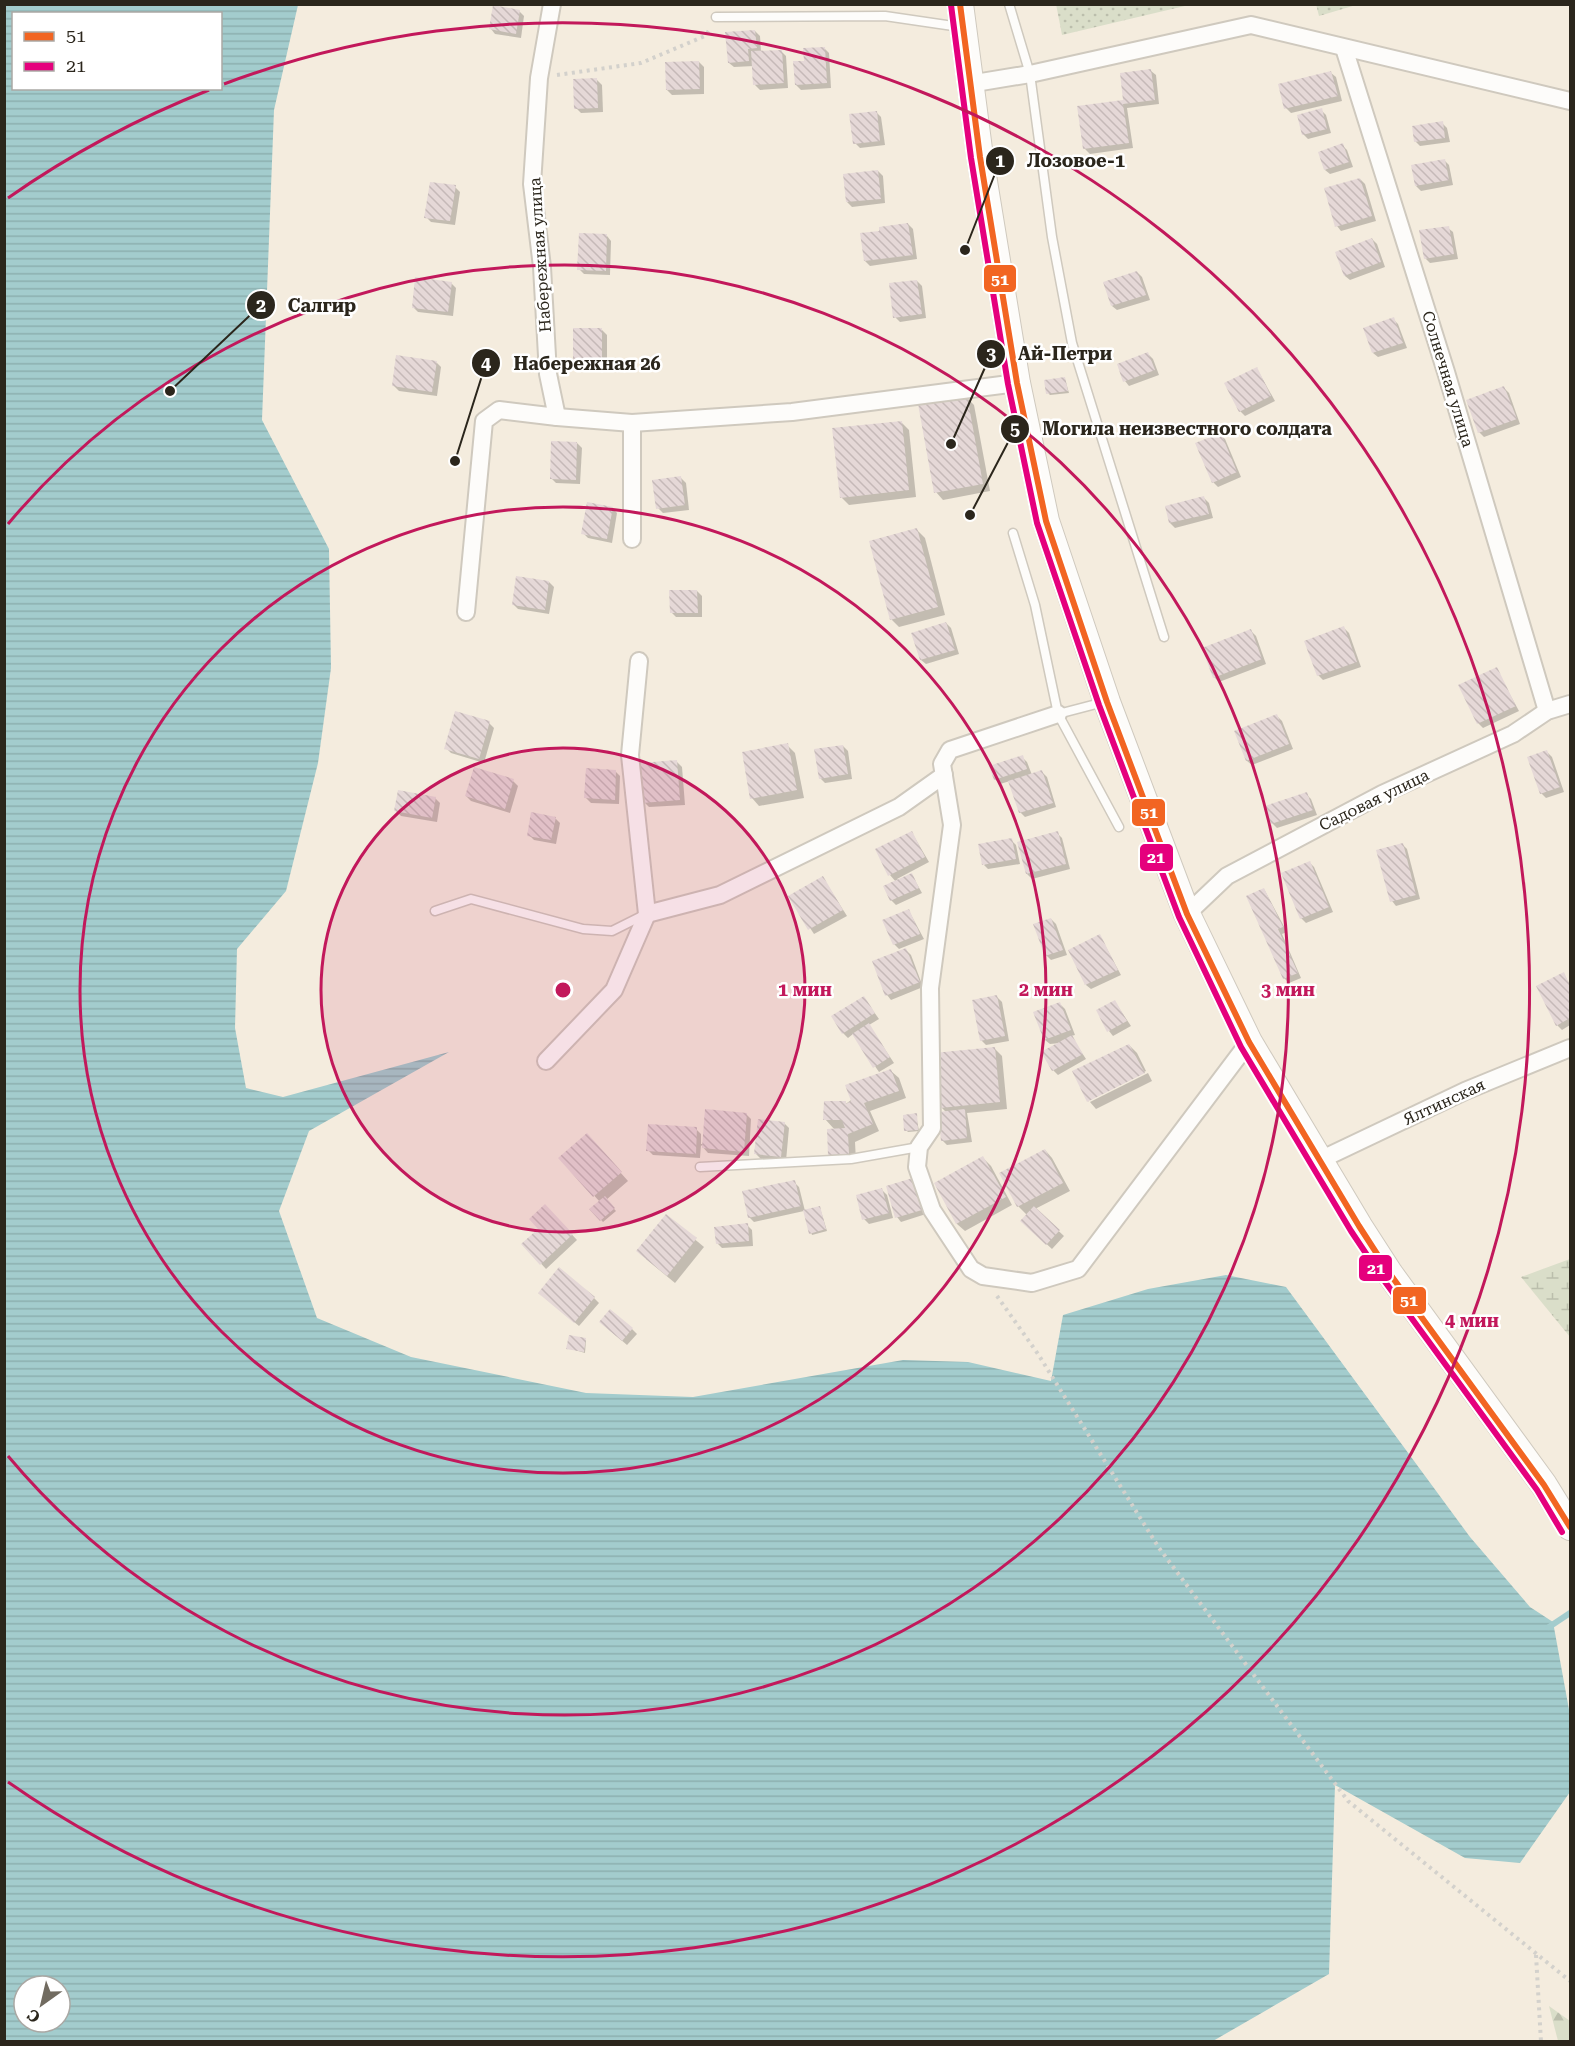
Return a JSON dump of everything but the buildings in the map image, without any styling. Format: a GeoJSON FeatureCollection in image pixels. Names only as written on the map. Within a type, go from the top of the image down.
{"type":"FeatureCollection","features":[{"type":"Feature","properties":{"kind":"main road"},"geometry":{"type":"LineString","coordinates":[[962,16],[969,84],[1017,383],[1046,521],[1107,702],[1187,914],[1249,1042],[1390,1274],[1544,1485],[1570,1527]]}},
{"type":"Feature","properties":{"kind":"street","name":"Набережная улица"},"geometry":{"type":"LineString","coordinates":[[552,4],[539,78],[532,184],[542,267],[548,374],[557,417]]}},
{"type":"Feature","properties":{"kind":"street"},"geometry":{"type":"LineString","coordinates":[[969,84],[1030,74],[1251,25],[1570,101]]}},
{"type":"Feature","properties":{"kind":"street","name":"Солнечная улица"},"geometry":{"type":"LineString","coordinates":[[1344,48],[1450,383],[1547,711]]}},
{"type":"Feature","properties":{"kind":"street"},"geometry":{"type":"LineString","coordinates":[[466,612],[484,420],[499,410],[632,423],[792,412],[1017,383]]}},
{"type":"Feature","properties":{"kind":"street"},"geometry":{"type":"LineString","coordinates":[[632,423],[632,539]]}},
{"type":"Feature","properties":{"kind":"street"},"geometry":{"type":"LineString","coordinates":[[546,1061],[614,990],[647,914],[630,755],[639,661]]}},
{"type":"Feature","properties":{"kind":"street","name":"Садовая улица"},"geometry":{"type":"LineString","coordinates":[[1187,914],[1227,876],[1382,794],[1513,734],[1547,711],[1570,704]]}},
{"type":"Feature","properties":{"kind":"street"},"geometry":{"type":"LineString","coordinates":[[1058,714],[950,750],[942,764],[952,825],[930,988],[932,1128],[919,1147],[917,1167],[932,1210],[971,1269],[983,1276],[1032,1282],[1078,1269],[1249,1042]]}},
{"type":"Feature","properties":{"kind":"street"},"geometry":{"type":"LineString","coordinates":[[647,914],[720,895],[899,807],[944,775]]}},
{"type":"Feature","properties":{"kind":"street","name":"Ялтинская"},"geometry":{"type":"LineString","coordinates":[[1320,1160],[1465,1091],[1570,1048]]}},
{"type":"Feature","properties":{"kind":"lane"},"geometry":{"type":"LineString","coordinates":[[1009,4],[1030,74],[1052,237],[1072,343],[1164,637]]}},
{"type":"Feature","properties":{"kind":"lane"},"geometry":{"type":"LineString","coordinates":[[716,17],[962,16]]}},
{"type":"Feature","properties":{"kind":"lane"},"geometry":{"type":"LineString","coordinates":[[1012,533],[1035,605],[1058,714],[1119,827]]}},
{"type":"Feature","properties":{"kind":"lane"},"geometry":{"type":"LineString","coordinates":[[1058,714],[1107,702]]}},
{"type":"Feature","properties":{"kind":"lane"},"geometry":{"type":"LineString","coordinates":[[435,911],[471,900],[584,929],[612,931],[647,914]]}},
{"type":"Feature","properties":{"kind":"lane"},"geometry":{"type":"LineString","coordinates":[[700,1167],[851,1159],[919,1147]]}},
{"type":"Feature","properties":{"kind":"path"},"geometry":{"type":"LineString","coordinates":[[539,78],[641,63],[705,36],[716,17]]}},
{"type":"Feature","properties":{"kind":"path"},"geometry":{"type":"LineString","coordinates":[[983,1276],[1038,1354],[1160,1548],[1348,1801],[1570,1981]]}},
{"type":"Feature","properties":{"kind":"path"},"geometry":{"type":"LineString","coordinates":[[1536,1954],[1541,2042]]}},
{"type":"Feature","properties":{"kind":"green space"},"geometry":{"type":"Polygon","coordinates":[[[1056,4],[1189,4],[1189,5],[1062,35],[1056,4]]]}},
{"type":"Feature","properties":{"kind":"green space"},"geometry":{"type":"Polygon","coordinates":[[[1316,4],[1356,4],[1356,5],[1319,16],[1316,4]]]}},
{"type":"Feature","properties":{"kind":"green space"},"geometry":{"type":"Polygon","coordinates":[[[1570,1259],[1570,1337],[1521,1277],[1570,1259]]]}},
{"type":"Feature","properties":{"kind":"green space"},"geometry":{"type":"Polygon","coordinates":[[[1549,2006],[1570,2021],[1570,2041],[1558,2041],[1549,2006]]]}},
{"type":"Feature","properties":{"kind":"water"},"geometry":{"type":"Polygon","coordinates":[[[5,4],[298,5],[274,110],[262,420],[329,549],[331,668],[318,763],[286,891],[237,949],[235,1028],[246,1088],[283,1097],[449,1052],[309,1131],[279,1211],[317,1318],[411,1357],[586,1393],[693,1397],[903,1360],[968,1362],[1051,1381],[1063,1315],[1148,1289],[1226,1275],[1286,1287],[1470,1537],[1530,1607],[1553,1622],[1570,1715],[1570,1792],[1520,1863],[1465,1858],[1335,1785],[1329,1974],[1213,2041],[5,2041],[5,4]]]}},
{"type":"Feature","properties":{"kind":"waterway"},"geometry":{"type":"LineString","coordinates":[[1549,1627],[1570,1613]]}},
{"type":"Feature","properties":{"kind":"transit line","name":"51"},"geometry":{"type":"LineString","coordinates":[[960,4],[980,157],[1017,383],[1046,521],[1107,702],[1187,914],[1249,1042],[1359,1226],[1390,1274],[1544,1485],[1570,1527]]}},
{"type":"Feature","properties":{"kind":"transit line","name":"21"},"geometry":{"type":"LineString","coordinates":[[951,5],[971,158],[1008,384],[1037,523],[1099,705],[1179,917],[1241,1047],[1351,1231],[1383,1279],[1537,1490],[1562,1532]]}},
{"type":"Feature","properties":{"kind":"place","name":"Лозовое-1"},"geometry":{"type":"Point","coordinates":[965,250]}},
{"type":"Feature","properties":{"kind":"place","name":"Салгир"},"geometry":{"type":"Point","coordinates":[170,391]}},
{"type":"Feature","properties":{"kind":"place","name":"Ай-Петри"},"geometry":{"type":"Point","coordinates":[951,444]}},
{"type":"Feature","properties":{"kind":"place","name":"Набережная 26"},"geometry":{"type":"Point","coordinates":[455,461]}},
{"type":"Feature","properties":{"kind":"place","name":"Могила неизвестного солдата"},"geometry":{"type":"Point","coordinates":[970,515]}}]}
